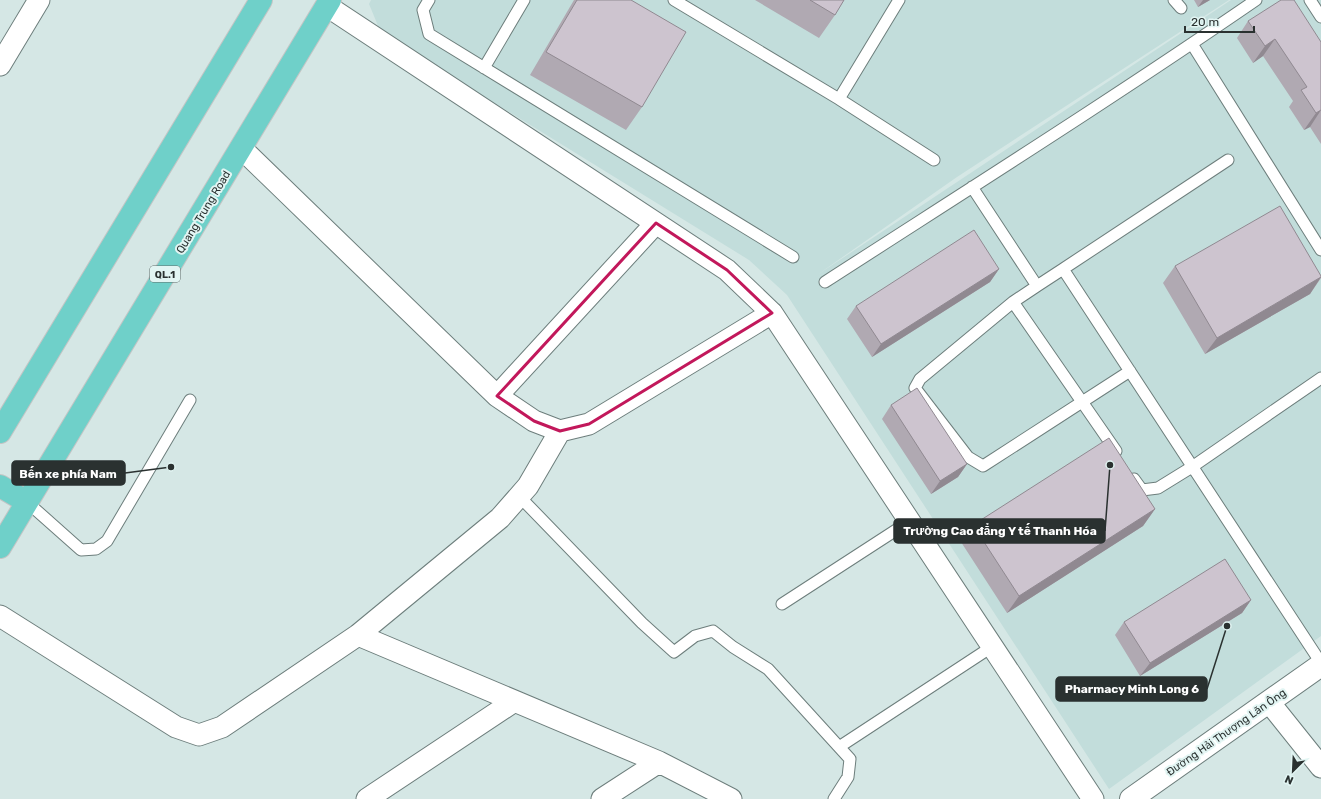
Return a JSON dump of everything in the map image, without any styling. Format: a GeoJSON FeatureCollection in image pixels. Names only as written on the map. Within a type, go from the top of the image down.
{"type":"FeatureCollection","features":[{"type":"Feature","properties":{"kind":"highway"},"geometry":{"type":"LineString","coordinates":[[0,432],[261,0]]}},
{"type":"Feature","properties":{"kind":"highway","name":"Quang Trung Road"},"geometry":{"type":"LineString","coordinates":[[0,547],[329,3]]}},
{"type":"Feature","properties":{"kind":"highway"},"geometry":{"type":"LineString","coordinates":[[0,486],[27,502]]}},
{"type":"Feature","properties":{"kind":"main road","name":"Đường Hải Thượng Lãn Ông"},"geometry":{"type":"LineString","coordinates":[[1131,799],[1321,664]]}},
{"type":"Feature","properties":{"kind":"street"},"geometry":{"type":"LineString","coordinates":[[0,65],[38,0]]}},
{"type":"Feature","properties":{"kind":"street"},"geometry":{"type":"LineString","coordinates":[[329,3],[727,270],[772,312],[1093,799]]}},
{"type":"Feature","properties":{"kind":"street"},"geometry":{"type":"LineString","coordinates":[[241,148],[497,396],[534,421],[560,431],[589,424],[772,312]]}},
{"type":"Feature","properties":{"kind":"street"},"geometry":{"type":"LineString","coordinates":[[497,396],[656,223]]}},
{"type":"Feature","properties":{"kind":"street"},"geometry":{"type":"LineString","coordinates":[[0,616],[176,727],[199,735],[222,728],[358,635],[500,518],[528,486],[560,431]]}},
{"type":"Feature","properties":{"kind":"street"},"geometry":{"type":"LineString","coordinates":[[358,635],[513,702],[659,762],[730,799]]}},
{"type":"Feature","properties":{"kind":"street"},"geometry":{"type":"LineString","coordinates":[[367,799],[513,702]]}},
{"type":"Feature","properties":{"kind":"street"},"geometry":{"type":"LineString","coordinates":[[1269,702],[1321,767]]}},
{"type":"Feature","properties":{"kind":"street"},"geometry":{"type":"LineString","coordinates":[[602,799],[659,762]]}},
{"type":"Feature","properties":{"kind":"lane"},"geometry":{"type":"LineString","coordinates":[[429,0],[423,10],[429,34],[793,257]]}},
{"type":"Feature","properties":{"kind":"lane"},"geometry":{"type":"LineString","coordinates":[[484,68],[524,0]]}},
{"type":"Feature","properties":{"kind":"lane"},"geometry":{"type":"LineString","coordinates":[[674,0],[839,99],[934,160]]}},
{"type":"Feature","properties":{"kind":"lane"},"geometry":{"type":"LineString","coordinates":[[839,99],[899,0]]}},
{"type":"Feature","properties":{"kind":"lane"},"geometry":{"type":"LineString","coordinates":[[825,282],[1192,44],[1256,0]]}},
{"type":"Feature","properties":{"kind":"lane"},"geometry":{"type":"LineString","coordinates":[[1310,0],[1321,17]]}},
{"type":"Feature","properties":{"kind":"lane"},"geometry":{"type":"LineString","coordinates":[[1192,44],[1321,250]]}},
{"type":"Feature","properties":{"kind":"lane"},"geometry":{"type":"LineString","coordinates":[[1130,371],[983,466],[968,457],[915,388],[920,379],[1014,302],[1228,160]]}},
{"type":"Feature","properties":{"kind":"lane"},"geometry":{"type":"LineString","coordinates":[[972,187],[1037,286]]}},
{"type":"Feature","properties":{"kind":"lane"},"geometry":{"type":"LineString","coordinates":[[1063,269],[1321,664]]}},
{"type":"Feature","properties":{"kind":"lane"},"geometry":{"type":"LineString","coordinates":[[1014,302],[1120,458]]}},
{"type":"Feature","properties":{"kind":"lane"},"geometry":{"type":"LineString","coordinates":[[1129,471],[1142,490],[1158,488],[1192,467],[1321,378]]}},
{"type":"Feature","properties":{"kind":"lane"},"geometry":{"type":"LineString","coordinates":[[27,502],[81,550],[96,549],[107,541],[190,400]]}},
{"type":"Feature","properties":{"kind":"lane"},"geometry":{"type":"LineString","coordinates":[[519,496],[642,623],[674,652],[695,636],[713,631],[733,647],[768,669],[850,759],[848,777],[834,799]]}},
{"type":"Feature","properties":{"kind":"lane"},"geometry":{"type":"LineString","coordinates":[[782,604],[910,521]]}},
{"type":"Feature","properties":{"kind":"lane"},"geometry":{"type":"LineString","coordinates":[[839,747],[993,646]]}},
{"type":"Feature","properties":{"kind":"highlighted area"},"geometry":{"type":"Polygon","coordinates":[[[656,223],[727,270],[772,313],[589,424],[560,431],[534,421],[497,396],[656,223]]]}},
{"type":"Feature","properties":{"kind":"shaded area"},"geometry":{"type":"Polygon","coordinates":[[[371,0],[1229,0],[957,177],[817,275],[1231,0],[1321,0],[1321,636],[1109,789],[787,295],[749,260],[381,33],[369,4],[371,0]]]}},
{"type":"Feature","properties":{"kind":"building"},"geometry":{"type":"Polygon","coordinates":[[[577,0],[631,0],[686,32],[642,107],[546,52],[577,0]]]}},
{"type":"Feature","properties":{"kind":"building"},"geometry":{"type":"Polygon","coordinates":[[[810,0],[844,0],[835,15],[810,0]]]}},
{"type":"Feature","properties":{"kind":"building"},"geometry":{"type":"Polygon","coordinates":[[[1281,0],[1294,0],[1321,42],[1321,110],[1316,113],[1301,90],[1307,87],[1275,39],[1265,46],[1248,21],[1281,0]]]}},
{"type":"Feature","properties":{"kind":"building"},"geometry":{"type":"Polygon","coordinates":[[[1280,206],[1321,277],[1217,338],[1175,266],[1280,206]]]}},
{"type":"Feature","properties":{"kind":"building"},"geometry":{"type":"Polygon","coordinates":[[[974,230],[999,269],[881,344],[856,306],[974,230]]]}},
{"type":"Feature","properties":{"kind":"building"},"geometry":{"type":"Polygon","coordinates":[[[917,388],[967,464],[940,481],[891,405],[917,388]]]}},
{"type":"Feature","properties":{"kind":"building"},"geometry":{"type":"Polygon","coordinates":[[[1109,438],[1155,509],[1019,596],[973,525],[1109,438]]]}},
{"type":"Feature","properties":{"kind":"building"},"geometry":{"type":"Polygon","coordinates":[[[1225,559],[1251,600],[1150,663],[1124,622],[1225,559]]]}},
{"type":"Feature","properties":{"kind":"place","name":"Trường Cao đẳng Y tế Thanh Hóa"},"geometry":{"type":"Point","coordinates":[1110,465]}},
{"type":"Feature","properties":{"kind":"place","name":"Bến xe phía Nam"},"geometry":{"type":"Point","coordinates":[171,467]}},
{"type":"Feature","properties":{"kind":"place","name":"Pharmacy Minh Long 6"},"geometry":{"type":"Point","coordinates":[1227,626]}}]}
